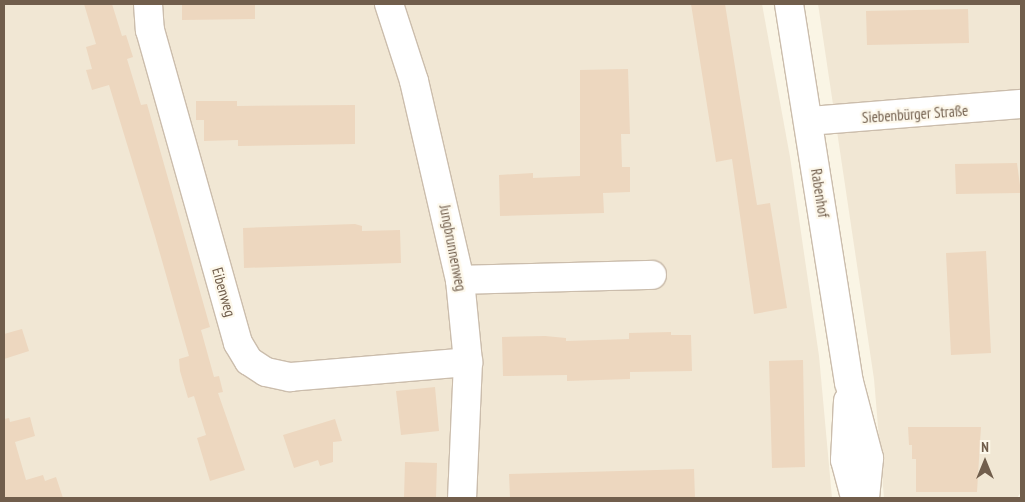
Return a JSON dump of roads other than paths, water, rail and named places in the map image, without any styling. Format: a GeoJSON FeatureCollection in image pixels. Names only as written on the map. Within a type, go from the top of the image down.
{"type":"FeatureCollection","features":[{"type":"Feature","properties":{"kind":"street","name":"Eibenweg"},"geometry":{"type":"LineString","coordinates":[[148,4],[150,30],[238,344],[249,361],[266,372],[290,377],[468,362]]}},
{"type":"Feature","properties":{"kind":"street","name":"Jungbrunnenweg"},"geometry":{"type":"LineString","coordinates":[[390,4],[414,81],[460,280],[468,362],[462,498]]}},
{"type":"Feature","properties":{"kind":"street","name":"Rabenhof"},"geometry":{"type":"LineString","coordinates":[[790,4],[849,382],[869,458],[865,498]]}},
{"type":"Feature","properties":{"kind":"street","name":"Siebenbürger Straße"},"geometry":{"type":"LineString","coordinates":[[809,121],[1021,104]]}},
{"type":"Feature","properties":{"kind":"street"},"geometry":{"type":"LineString","coordinates":[[460,280],[652,275]]}},
{"type":"Feature","properties":{"kind":"street","name":"Rabenhof"},"geometry":{"type":"LineString","coordinates":[[849,382],[844,460],[856,498]]}}]}
